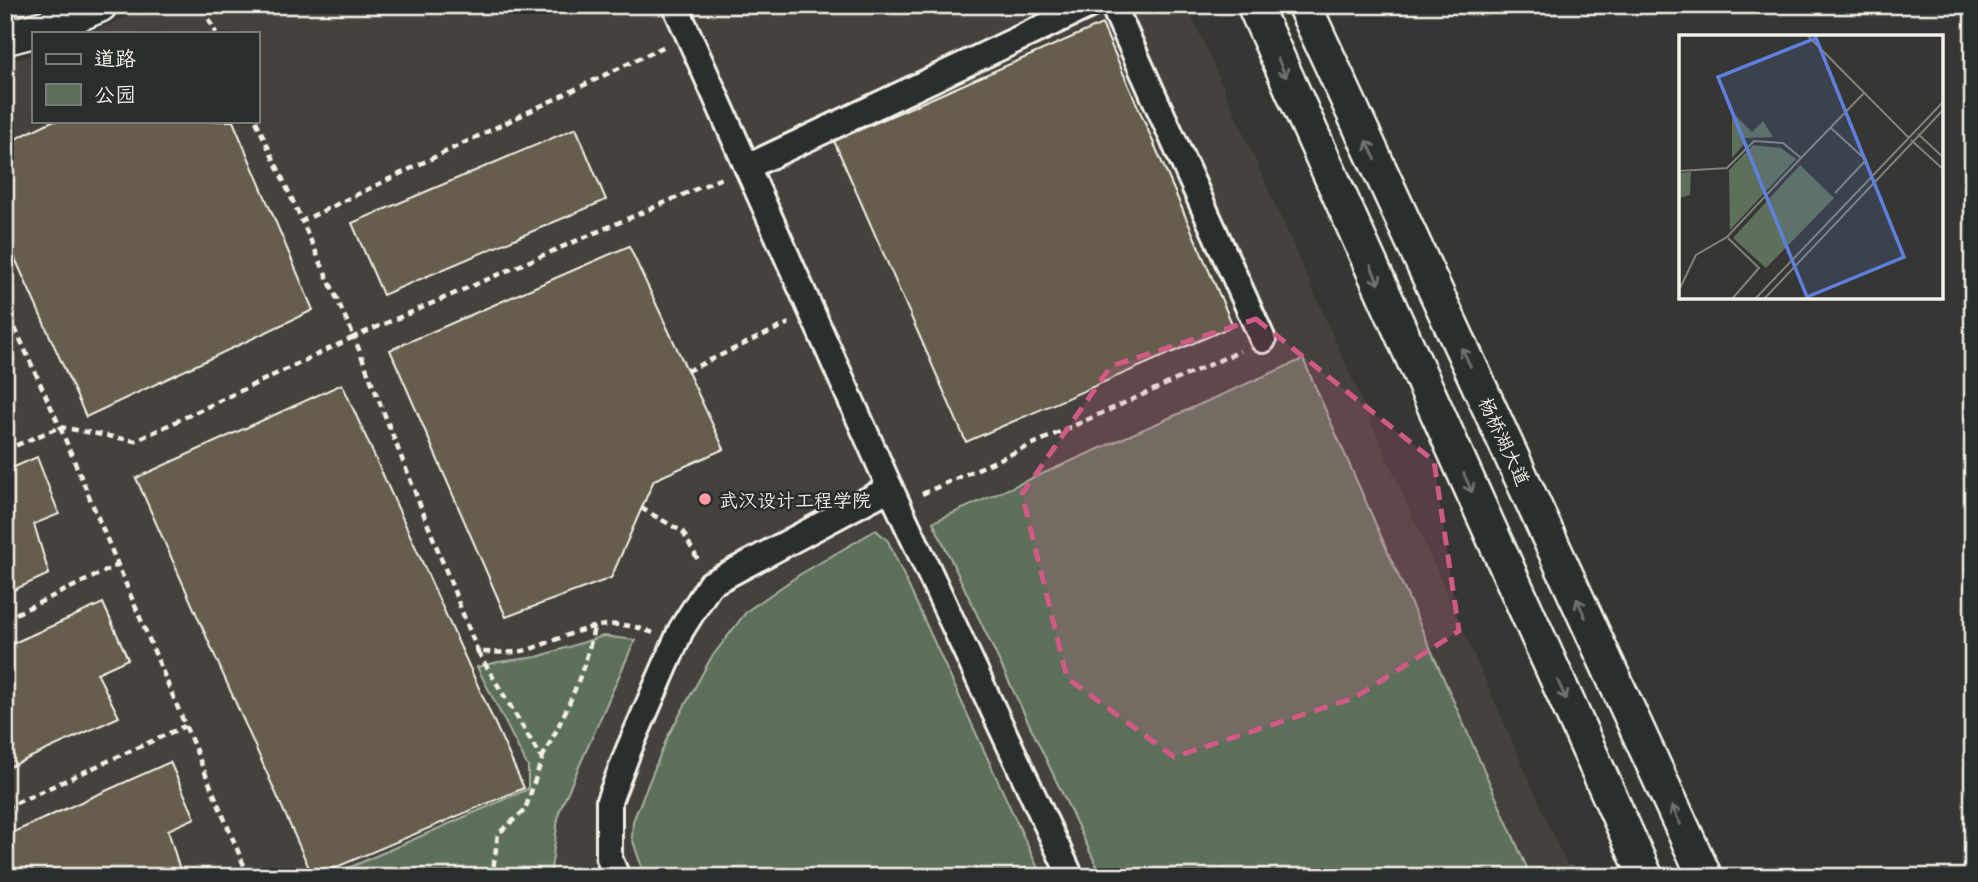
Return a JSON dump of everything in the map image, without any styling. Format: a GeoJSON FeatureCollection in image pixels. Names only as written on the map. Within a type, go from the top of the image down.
{"type":"FeatureCollection","features":[{"type":"Feature","properties":{"kind":"main road"},"geometry":{"type":"LineString","coordinates":[[5,38],[50,26],[100,5]]}},
{"type":"Feature","properties":{"kind":"main road"},"geometry":{"type":"LineString","coordinates":[[1254,5],[1646,877]]}},
{"type":"Feature","properties":{"kind":"main road","name":"杨桥湖大道"},"geometry":{"type":"LineString","coordinates":[[1304,5],[1705,877]]}},
{"type":"Feature","properties":{"kind":"street"},"geometry":{"type":"LineString","coordinates":[[675,5],[894,496],[1071,877]]}},
{"type":"Feature","properties":{"kind":"street"},"geometry":{"type":"LineString","coordinates":[[747,167],[1090,5]]}},
{"type":"Feature","properties":{"kind":"street"},"geometry":{"type":"LineString","coordinates":[[1113,5],[1263,340]]}},
{"type":"Feature","properties":{"kind":"street"},"geometry":{"type":"LineString","coordinates":[[617,877],[609,858],[609,801],[676,643],[710,584],[894,496]]}},
{"type":"Feature","properties":{"kind":"path"},"geometry":{"type":"LineString","coordinates":[[209,19],[216,32]]}},
{"type":"Feature","properties":{"kind":"path"},"geometry":{"type":"LineString","coordinates":[[302,220],[688,35]]}},
{"type":"Feature","properties":{"kind":"path"},"geometry":{"type":"LineString","coordinates":[[256,122],[355,337],[478,652],[542,759]]}},
{"type":"Feature","properties":{"kind":"path"},"geometry":{"type":"LineString","coordinates":[[5,450],[60,427],[135,441],[355,337],[747,167]]}},
{"type":"Feature","properties":{"kind":"path"},"geometry":{"type":"LineString","coordinates":[[5,306],[60,427],[249,876]]}},
{"type":"Feature","properties":{"kind":"path"},"geometry":{"type":"LineString","coordinates":[[687,371],[812,313]]}},
{"type":"Feature","properties":{"kind":"path"},"geometry":{"type":"LineString","coordinates":[[894,496],[1263,340]]}},
{"type":"Feature","properties":{"kind":"path"},"geometry":{"type":"LineString","coordinates":[[641,508],[683,532],[710,584]]}},
{"type":"Feature","properties":{"kind":"path"},"geometry":{"type":"LineString","coordinates":[[5,619],[118,565]]}},
{"type":"Feature","properties":{"kind":"path"},"geometry":{"type":"LineString","coordinates":[[478,652],[524,651],[609,623],[638,627],[676,643]]}},
{"type":"Feature","properties":{"kind":"path"},"geometry":{"type":"LineString","coordinates":[[492,877],[498,834],[525,810],[542,759],[564,718],[590,649],[594,627]]}},
{"type":"Feature","properties":{"kind":"path"},"geometry":{"type":"LineString","coordinates":[[5,808],[185,726]]}},
{"type":"Feature","properties":{"kind":"highlighted area"},"geometry":{"type":"Polygon","coordinates":[[[1256,319],[1434,461],[1459,631],[1354,698],[1174,757],[1067,678],[1022,494],[1111,366],[1256,319]]]}},
{"type":"Feature","properties":{"kind":"shaded area","name":"武汉设计工程学院"},"geometry":{"type":"Polygon","coordinates":[[[154,5],[1187,5],[1572,877],[5,877],[5,62],[32,54],[32,122],[259,122],[259,32],[91,32],[154,5]]]}},
{"type":"Feature","properties":{"kind":"green space"},"geometry":{"type":"Polygon","coordinates":[[[1303,359],[1531,877],[1102,877],[933,522],[1303,359]]]}},
{"type":"Feature","properties":{"kind":"green space"},"geometry":{"type":"Polygon","coordinates":[[[876,530],[888,541],[1042,877],[645,877],[632,838],[633,821],[668,736],[711,658],[747,611],[799,575],[876,530]]]}},
{"type":"Feature","properties":{"kind":"green space"},"geometry":{"type":"Polygon","coordinates":[[[603,636],[635,640],[559,812],[550,877],[328,877],[528,789],[528,767],[477,667],[537,657],[603,636]]]}},
{"type":"Feature","properties":{"kind":"building"},"geometry":{"type":"Polygon","coordinates":[[[1102,24],[1233,326],[966,442],[834,141],[1102,24]]]}},
{"type":"Feature","properties":{"kind":"building"},"geometry":{"type":"Polygon","coordinates":[[[50,122],[233,122],[313,310],[86,417],[5,236],[5,144],[50,122]]]}},
{"type":"Feature","properties":{"kind":"building"},"geometry":{"type":"Polygon","coordinates":[[[576,128],[606,200],[383,295],[352,223],[576,128]]]}},
{"type":"Feature","properties":{"kind":"building"},"geometry":{"type":"Polygon","coordinates":[[[629,246],[724,449],[654,480],[611,578],[506,617],[390,350],[629,246]]]}},
{"type":"Feature","properties":{"kind":"building"},"geometry":{"type":"Polygon","coordinates":[[[342,384],[524,788],[313,877],[136,478],[342,384]]]}},
{"type":"Feature","properties":{"kind":"building"},"geometry":{"type":"Polygon","coordinates":[[[37,457],[59,514],[34,524],[49,574],[5,594],[5,471],[37,457]]]}},
{"type":"Feature","properties":{"kind":"building"},"geometry":{"type":"Polygon","coordinates":[[[103,603],[128,659],[97,673],[119,717],[5,769],[5,647],[103,603]]]}},
{"type":"Feature","properties":{"kind":"building"},"geometry":{"type":"Polygon","coordinates":[[[170,762],[195,818],[168,830],[182,877],[5,877],[5,836],[170,762]]]}},
{"type":"Feature","properties":{"kind":"place","name":"武汉设计工程学院"},"geometry":{"type":"Point","coordinates":[705,499]}}]}
